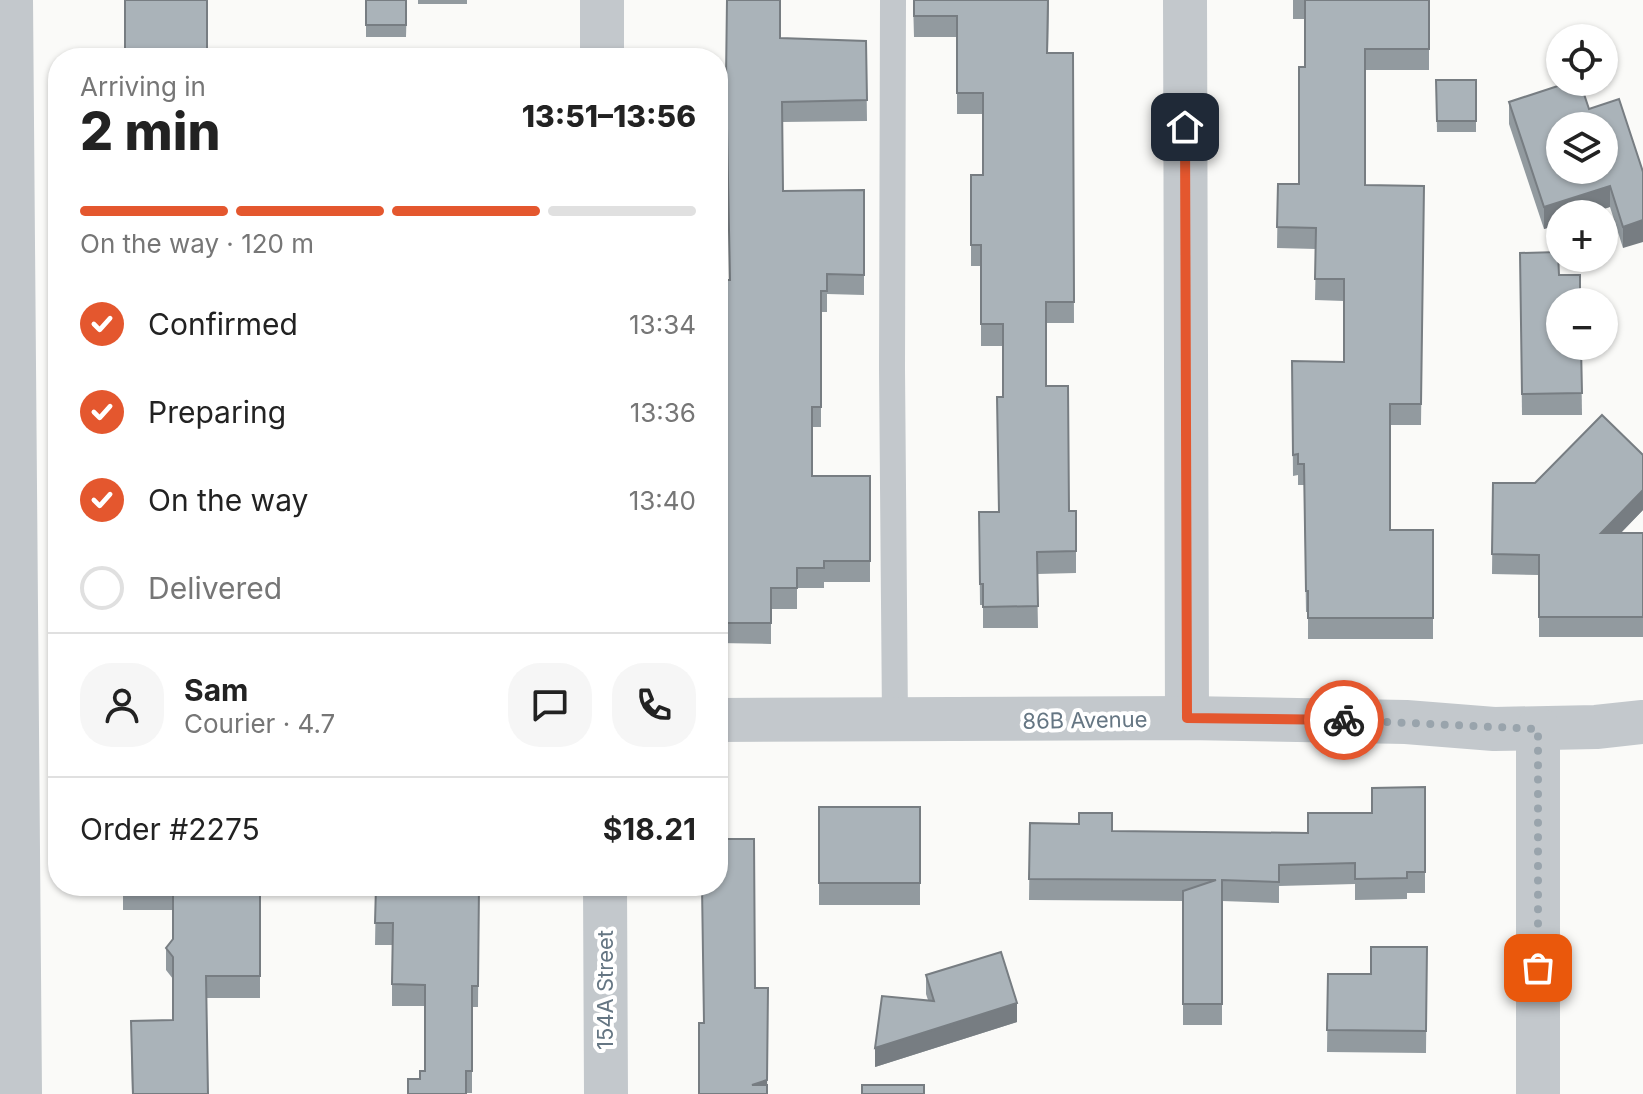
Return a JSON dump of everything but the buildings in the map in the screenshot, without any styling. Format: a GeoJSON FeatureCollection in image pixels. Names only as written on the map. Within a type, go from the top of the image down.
{"type":"FeatureCollection","features":[{"type":"Feature","properties":{"kind":"street"},"geometry":{"type":"LineString","coordinates":[[11,0],[6,164],[20,1094]]}},
{"type":"Feature","properties":{"kind":"street"},"geometry":{"type":"LineString","coordinates":[[602,0],[602,48]]}},
{"type":"Feature","properties":{"kind":"street"},"geometry":{"type":"LineString","coordinates":[[1185,0],[1187,718]]}},
{"type":"Feature","properties":{"kind":"street","name":"86B Avenue"},"geometry":{"type":"LineString","coordinates":[[728,720],[1187,718],[1377,721],[1494,729],[1643,722]]}},
{"type":"Feature","properties":{"kind":"street"},"geometry":{"type":"LineString","coordinates":[[1538,729],[1538,1094]]}},
{"type":"Feature","properties":{"kind":"street","name":"154A Street"},"geometry":{"type":"LineString","coordinates":[[605,896],[606,1094]]}},
{"type":"Feature","properties":{"kind":"lane"},"geometry":{"type":"LineString","coordinates":[[893,0],[895,720]]}},
{"type":"Feature","properties":{"kind":"way so far"},"geometry":{"type":"LineString","coordinates":[[1344,720],[1538,729],[1538,968]]}},
{"type":"Feature","properties":{"kind":"route"},"geometry":{"type":"LineString","coordinates":[[1185,127],[1187,718],[1344,720]]}}]}
